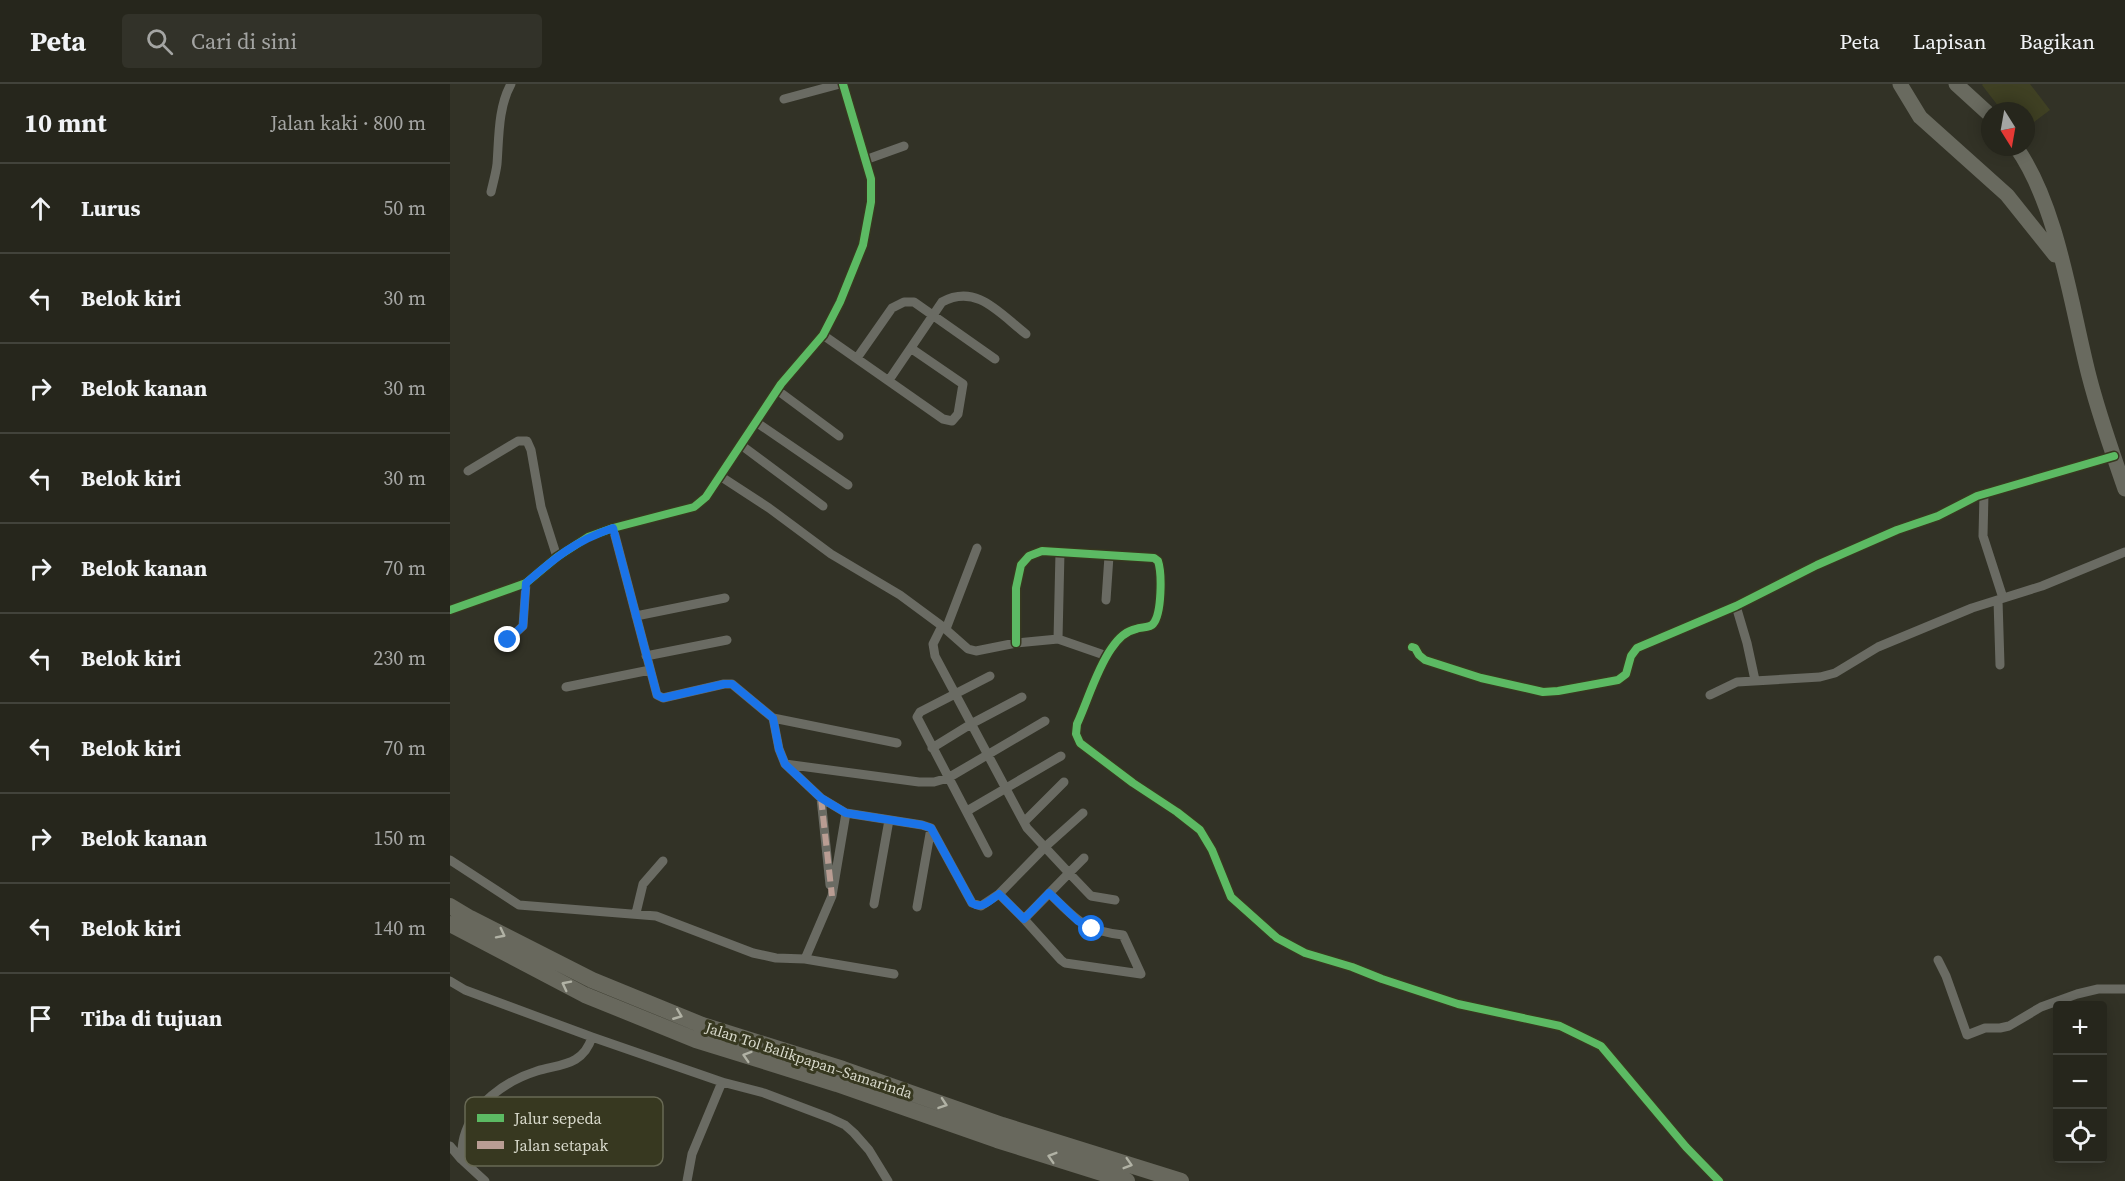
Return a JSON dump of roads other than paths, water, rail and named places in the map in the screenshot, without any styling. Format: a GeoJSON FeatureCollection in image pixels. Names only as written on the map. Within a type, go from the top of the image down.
{"type":"FeatureCollection","features":[{"type":"Feature","properties":{"kind":"highway"},"geometry":{"type":"LineString","coordinates":[[1900,84],[1920,117],[2007,195],[2048,244],[2062,265]]}},
{"type":"Feature","properties":{"kind":"highway"},"geometry":{"type":"LineString","coordinates":[[1956,84],[1981,107]]}},
{"type":"Feature","properties":{"kind":"highway"},"geometry":{"type":"LineString","coordinates":[[2021,156],[2037,184],[2062,265],[2089,376],[2125,489]]}},
{"type":"Feature","properties":{"kind":"highway","name":"Jalan Tol Balikpapan–Samarinda"},"geometry":{"type":"LineString","coordinates":[[450,906],[592,980],[702,1025],[843,1069],[1002,1125],[1180,1181]]}},
{"type":"Feature","properties":{"kind":"highway","name":"Jalan Tol Balikpapan–Samarinda"},"geometry":{"type":"LineString","coordinates":[[450,924],[585,995],[696,1040],[837,1084],[997,1140],[1127,1181]]}},
{"type":"Feature","properties":{"kind":"street"},"geometry":{"type":"LineString","coordinates":[[491,192],[503,106],[511,84]]}},
{"type":"Feature","properties":{"kind":"street"},"geometry":{"type":"LineString","coordinates":[[450,610],[526,583],[557,557],[588,537],[613,528],[694,507],[702,502],[777,390],[823,335],[840,302],[866,235],[872,191],[865,160],[841,84],[784,99]]}},
{"type":"Feature","properties":{"kind":"street"},"geometry":{"type":"LineString","coordinates":[[865,160],[904,146]]}},
{"type":"Feature","properties":{"kind":"street"},"geometry":{"type":"LineString","coordinates":[[889,380],[942,302],[948,299],[974,296],[980,298],[1026,334]]}},
{"type":"Feature","properties":{"kind":"street"},"geometry":{"type":"LineString","coordinates":[[857,358],[892,308],[914,302],[995,359]]}},
{"type":"Feature","properties":{"kind":"street"},"geometry":{"type":"LineString","coordinates":[[823,335],[944,419],[952,421],[956,419],[962,402],[963,384],[912,349]]}},
{"type":"Feature","properties":{"kind":"street"},"geometry":{"type":"LineString","coordinates":[[777,390],[839,436]]}},
{"type":"Feature","properties":{"kind":"street"},"geometry":{"type":"LineString","coordinates":[[756,422],[848,485]]}},
{"type":"Feature","properties":{"kind":"street"},"geometry":{"type":"LineString","coordinates":[[468,471],[518,441],[527,441],[531,450],[541,507],[557,557]]}},
{"type":"Feature","properties":{"kind":"street"},"geometry":{"type":"LineString","coordinates":[[741,445],[823,506]]}},
{"type":"Feature","properties":{"kind":"street"},"geometry":{"type":"LineString","coordinates":[[1412,647],[1416,648],[1425,660],[1481,678],[1544,692],[1569,690],[1618,680],[1626,674],[1631,656],[1637,648],[1736,606],[1817,564],[1897,530],[1938,516],[1965,501],[1984,494],[2114,456]]}},
{"type":"Feature","properties":{"kind":"street"},"geometry":{"type":"LineString","coordinates":[[720,477],[769,508],[831,554],[900,594],[962,645],[976,651],[1016,643],[1058,639],[1107,656]]}},
{"type":"Feature","properties":{"kind":"street"},"geometry":{"type":"LineString","coordinates":[[1984,494],[1983,536],[2000,599],[2000,664]]}},
{"type":"Feature","properties":{"kind":"street"},"geometry":{"type":"LineString","coordinates":[[613,528],[656,693],[660,697],[729,683],[773,718],[897,743]]}},
{"type":"Feature","properties":{"kind":"street"},"geometry":{"type":"LineString","coordinates":[[977,548],[944,628],[932,648],[1032,835],[1091,896],[1115,900]]}},
{"type":"Feature","properties":{"kind":"street"},"geometry":{"type":"LineString","coordinates":[[1016,643],[1016,588],[1021,565],[1029,556],[1042,551],[1154,558],[1158,561],[1161,571],[1159,609],[1154,623],[1124,634],[1117,640],[1107,656],[1077,724],[1076,734],[1080,743],[1200,830],[1212,850],[1232,897],[1277,938],[1305,953],[1458,1004],[1560,1026],[1601,1047],[1686,1147],[1719,1181]]}},
{"type":"Feature","properties":{"kind":"street"},"geometry":{"type":"LineString","coordinates":[[1058,639],[1060,552]]}},
{"type":"Feature","properties":{"kind":"street"},"geometry":{"type":"LineString","coordinates":[[1710,695],[1737,682],[1827,676],[1878,647],[1959,613],[2042,586],[2125,552]]}},
{"type":"Feature","properties":{"kind":"street"},"geometry":{"type":"LineString","coordinates":[[1106,600],[1109,556]]}},
{"type":"Feature","properties":{"kind":"street"},"geometry":{"type":"LineString","coordinates":[[508,640],[523,626],[526,583]]}},
{"type":"Feature","properties":{"kind":"street"},"geometry":{"type":"LineString","coordinates":[[636,616],[725,598]]}},
{"type":"Feature","properties":{"kind":"street"},"geometry":{"type":"LineString","coordinates":[[1736,606],[1755,680]]}},
{"type":"Feature","properties":{"kind":"street"},"geometry":{"type":"LineString","coordinates":[[646,656],[727,640]]}},
{"type":"Feature","properties":{"kind":"street"},"geometry":{"type":"LineString","coordinates":[[566,687],[650,670]]}},
{"type":"Feature","properties":{"kind":"street"},"geometry":{"type":"LineString","coordinates":[[987,853],[918,722],[918,714],[990,676]]}},
{"type":"Feature","properties":{"kind":"street"},"geometry":{"type":"LineString","coordinates":[[932,748],[1022,697]]}},
{"type":"Feature","properties":{"kind":"street"},"geometry":{"type":"LineString","coordinates":[[773,718],[779,749],[785,764],[821,798],[846,813],[931,828]]}},
{"type":"Feature","properties":{"kind":"street"},"geometry":{"type":"LineString","coordinates":[[785,764],[934,782],[948,778],[1045,721]]}},
{"type":"Feature","properties":{"kind":"street"},"geometry":{"type":"LineString","coordinates":[[967,812],[1061,756]]}},
{"type":"Feature","properties":{"kind":"street"},"geometry":{"type":"LineString","coordinates":[[1024,822],[1064,782]]}},
{"type":"Feature","properties":{"kind":"street"},"geometry":{"type":"LineString","coordinates":[[821,798],[832,896]]}},
{"type":"Feature","properties":{"kind":"street"},"geometry":{"type":"LineString","coordinates":[[805,959],[832,896],[846,813]]}},
{"type":"Feature","properties":{"kind":"street"},"geometry":{"type":"LineString","coordinates":[[931,828],[972,903],[981,906],[999,894],[1045,847],[1083,813]]}},
{"type":"Feature","properties":{"kind":"street"},"geometry":{"type":"LineString","coordinates":[[874,904],[888,820]]}},
{"type":"Feature","properties":{"kind":"street"},"geometry":{"type":"LineString","coordinates":[[917,906],[931,828]]}},
{"type":"Feature","properties":{"kind":"street"},"geometry":{"type":"LineString","coordinates":[[1024,919],[1084,858]]}},
{"type":"Feature","properties":{"kind":"street"},"geometry":{"type":"LineString","coordinates":[[450,860],[519,905],[656,916],[753,953],[894,974]]}},
{"type":"Feature","properties":{"kind":"street"},"geometry":{"type":"LineString","coordinates":[[636,913],[643,884],[663,861]]}},
{"type":"Feature","properties":{"kind":"street"},"geometry":{"type":"LineString","coordinates":[[999,894],[1065,963],[1141,974],[1123,935],[1103,932],[1085,925],[1049,893]]}},
{"type":"Feature","properties":{"kind":"street"},"geometry":{"type":"LineString","coordinates":[[1938,960],[1967,1035],[1985,1028],[2009,1026],[2041,1007],[2078,994],[2098,989],[2125,989]]}},
{"type":"Feature","properties":{"kind":"street"},"geometry":{"type":"LineString","coordinates":[[450,981],[465,990],[592,1037],[722,1082],[764,1093],[845,1125],[869,1150],[888,1181]]}},
{"type":"Feature","properties":{"kind":"street"},"geometry":{"type":"LineString","coordinates":[[490,1097],[507,1085],[537,1071],[569,1064],[590,1045],[592,1037]]}},
{"type":"Feature","properties":{"kind":"street"},"geometry":{"type":"LineString","coordinates":[[687,1181],[692,1155],[722,1082]]}},
{"type":"Feature","properties":{"kind":"street"},"geometry":{"type":"LineString","coordinates":[[460,1160],[465,1134]]}},
{"type":"Feature","properties":{"kind":"street"},"geometry":{"type":"LineString","coordinates":[[450,1146],[465,1164]]}},
{"type":"Feature","properties":{"kind":"street"},"geometry":{"type":"LineString","coordinates":[[467,1166],[485,1181]]}}]}
